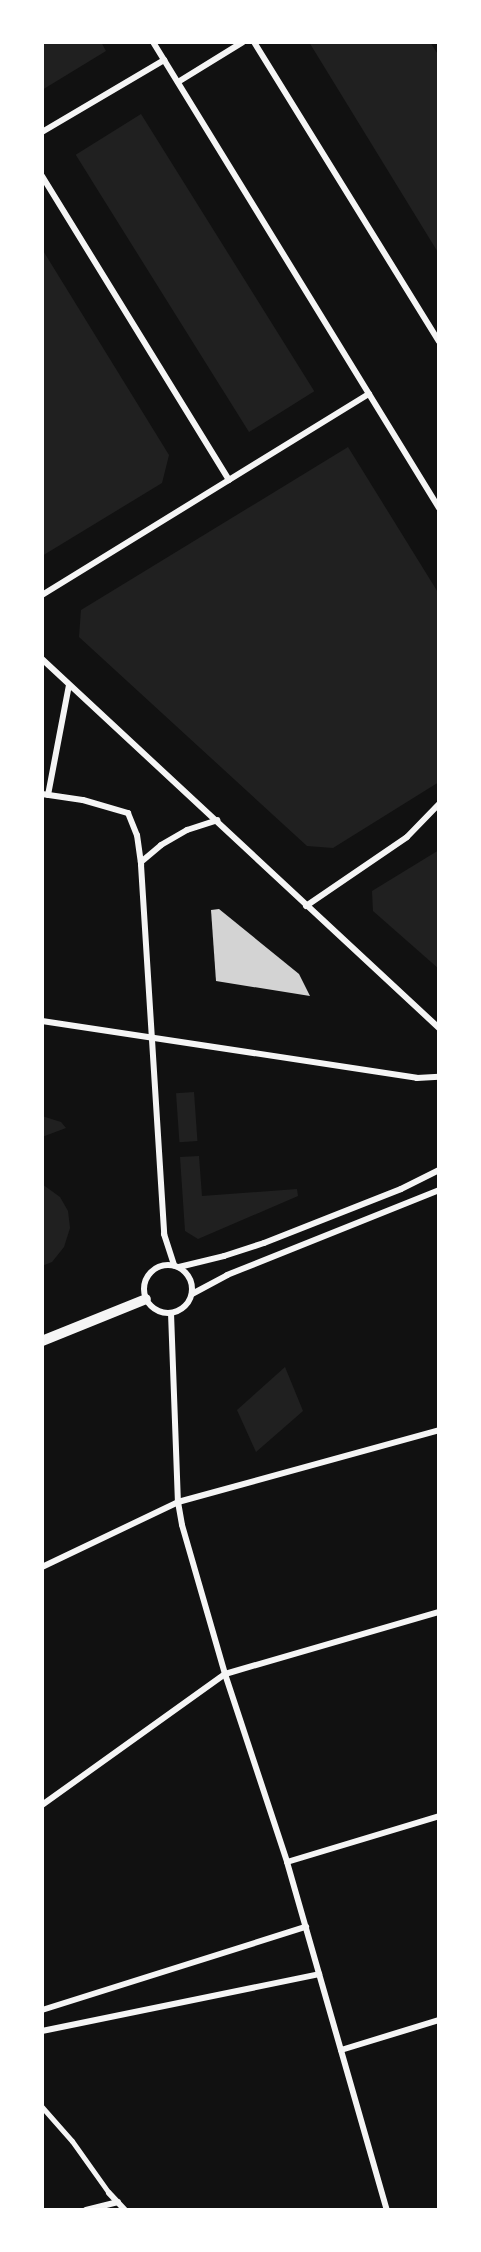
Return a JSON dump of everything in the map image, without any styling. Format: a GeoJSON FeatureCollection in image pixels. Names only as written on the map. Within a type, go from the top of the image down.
{"type":"FeatureCollection","features":[{"type":"Feature","properties":{"kind":"street"},"geometry":{"type":"LineString","coordinates":[[153,42],[439,508]]}},
{"type":"Feature","properties":{"kind":"street"},"geometry":{"type":"LineString","coordinates":[[178,82],[243,42]]}},
{"type":"Feature","properties":{"kind":"street"},"geometry":{"type":"LineString","coordinates":[[254,42],[439,341]]}},
{"type":"Feature","properties":{"kind":"street"},"geometry":{"type":"LineString","coordinates":[[42,132],[164,60]]}},
{"type":"Feature","properties":{"kind":"street"},"geometry":{"type":"LineString","coordinates":[[42,176],[229,480]]}},
{"type":"Feature","properties":{"kind":"street"},"geometry":{"type":"LineString","coordinates":[[42,595],[369,394]]}},
{"type":"Feature","properties":{"kind":"street"},"geometry":{"type":"LineString","coordinates":[[42,659],[439,1028]]}},
{"type":"Feature","properties":{"kind":"street"},"geometry":{"type":"LineString","coordinates":[[69,685],[45,794],[83,800],[128,813],[137,835],[141,862],[164,1234],[177,1266],[192,1281],[192,1294]]}},
{"type":"Feature","properties":{"kind":"street"},"geometry":{"type":"LineString","coordinates":[[306,906],[406,837],[439,804]]}},
{"type":"Feature","properties":{"kind":"street"},"geometry":{"type":"LineString","coordinates":[[141,862],[161,845],[187,830],[217,820]]}},
{"type":"Feature","properties":{"kind":"street"},"geometry":{"type":"LineString","coordinates":[[42,1021],[417,1078],[439,1077]]}},
{"type":"Feature","properties":{"kind":"street"},"geometry":{"type":"LineString","coordinates":[[439,1170],[400,1189],[264,1243],[224,1256],[177,1266],[166,1264],[153,1270],[145,1283],[146,1299],[153,1308],[171,1313],[184,1307],[192,1294],[226,1275],[439,1190]]}},
{"type":"Feature","properties":{"kind":"street"},"geometry":{"type":"LineString","coordinates":[[42,1341],[146,1299]]}},
{"type":"Feature","properties":{"kind":"street"},"geometry":{"type":"LineString","coordinates":[[171,1313],[178,1503],[182,1525],[225,1674],[287,1862],[387,2210]]}},
{"type":"Feature","properties":{"kind":"street"},"geometry":{"type":"LineString","coordinates":[[42,1567],[178,1503],[439,1430]]}},
{"type":"Feature","properties":{"kind":"street"},"geometry":{"type":"LineString","coordinates":[[42,1805],[225,1674],[439,1612]]}},
{"type":"Feature","properties":{"kind":"street"},"geometry":{"type":"LineString","coordinates":[[287,1862],[439,1816]]}},
{"type":"Feature","properties":{"kind":"street"},"geometry":{"type":"LineString","coordinates":[[42,2010],[306,1928]]}},
{"type":"Feature","properties":{"kind":"street"},"geometry":{"type":"LineString","coordinates":[[42,2031],[319,1974]]}},
{"type":"Feature","properties":{"kind":"street"},"geometry":{"type":"LineString","coordinates":[[341,2050],[439,2020]]}},
{"type":"Feature","properties":{"kind":"street"},"geometry":{"type":"LineString","coordinates":[[42,2107],[72,2141],[109,2193],[125,2210]]}},
{"type":"Feature","properties":{"kind":"street"},"geometry":{"type":"LineString","coordinates":[[86,2210],[118,2202]]}},
{"type":"Feature","properties":{"kind":"shaded area"},"geometry":{"type":"Polygon","coordinates":[[[42,42],[101,42],[106,51],[42,90],[42,42]]]}},
{"type":"Feature","properties":{"kind":"shaded area"},"geometry":{"type":"Polygon","coordinates":[[[309,42],[430,42],[439,56],[439,254],[309,42]]]}},
{"type":"Feature","properties":{"kind":"shaded area"},"geometry":{"type":"Polygon","coordinates":[[[141,114],[314,391],[249,432],[76,155],[141,114]]]}},
{"type":"Feature","properties":{"kind":"shaded area"},"geometry":{"type":"Polygon","coordinates":[[[42,249],[169,455],[162,483],[42,556],[42,249]]]}},
{"type":"Feature","properties":{"kind":"shaded area"},"geometry":{"type":"Polygon","coordinates":[[[348,447],[439,594],[439,782],[333,848],[307,846],[79,637],[81,610],[348,447]]]}},
{"type":"Feature","properties":{"kind":"shaded area"},"geometry":{"type":"Polygon","coordinates":[[[439,850],[439,969],[373,911],[372,891],[439,850]]]}},
{"type":"Feature","properties":{"kind":"shaded area"},"geometry":{"type":"Polygon","coordinates":[[[194,1092],[197,1141],[179,1142],[176,1093],[194,1092]]]}},
{"type":"Feature","properties":{"kind":"shaded area"},"geometry":{"type":"Polygon","coordinates":[[[42,1116],[61,1122],[66,1128],[42,1137],[42,1116]]]}},
{"type":"Feature","properties":{"kind":"shaded area"},"geometry":{"type":"Polygon","coordinates":[[[199,1156],[202,1196],[297,1189],[298,1196],[198,1239],[185,1231],[180,1157],[199,1156]]]}},
{"type":"Feature","properties":{"kind":"shaded area"},"geometry":{"type":"Polygon","coordinates":[[[42,1184],[60,1197],[68,1211],[70,1228],[64,1247],[52,1262],[42,1266],[42,1184]]]}},
{"type":"Feature","properties":{"kind":"shaded area"},"geometry":{"type":"Polygon","coordinates":[[[285,1367],[303,1411],[256,1452],[237,1410],[285,1367]]]}},
{"type":"Feature","properties":{"kind":"building"},"geometry":{"type":"Polygon","coordinates":[[[219,909],[299,974],[310,996],[216,981],[211,910],[219,909]]]}}]}
